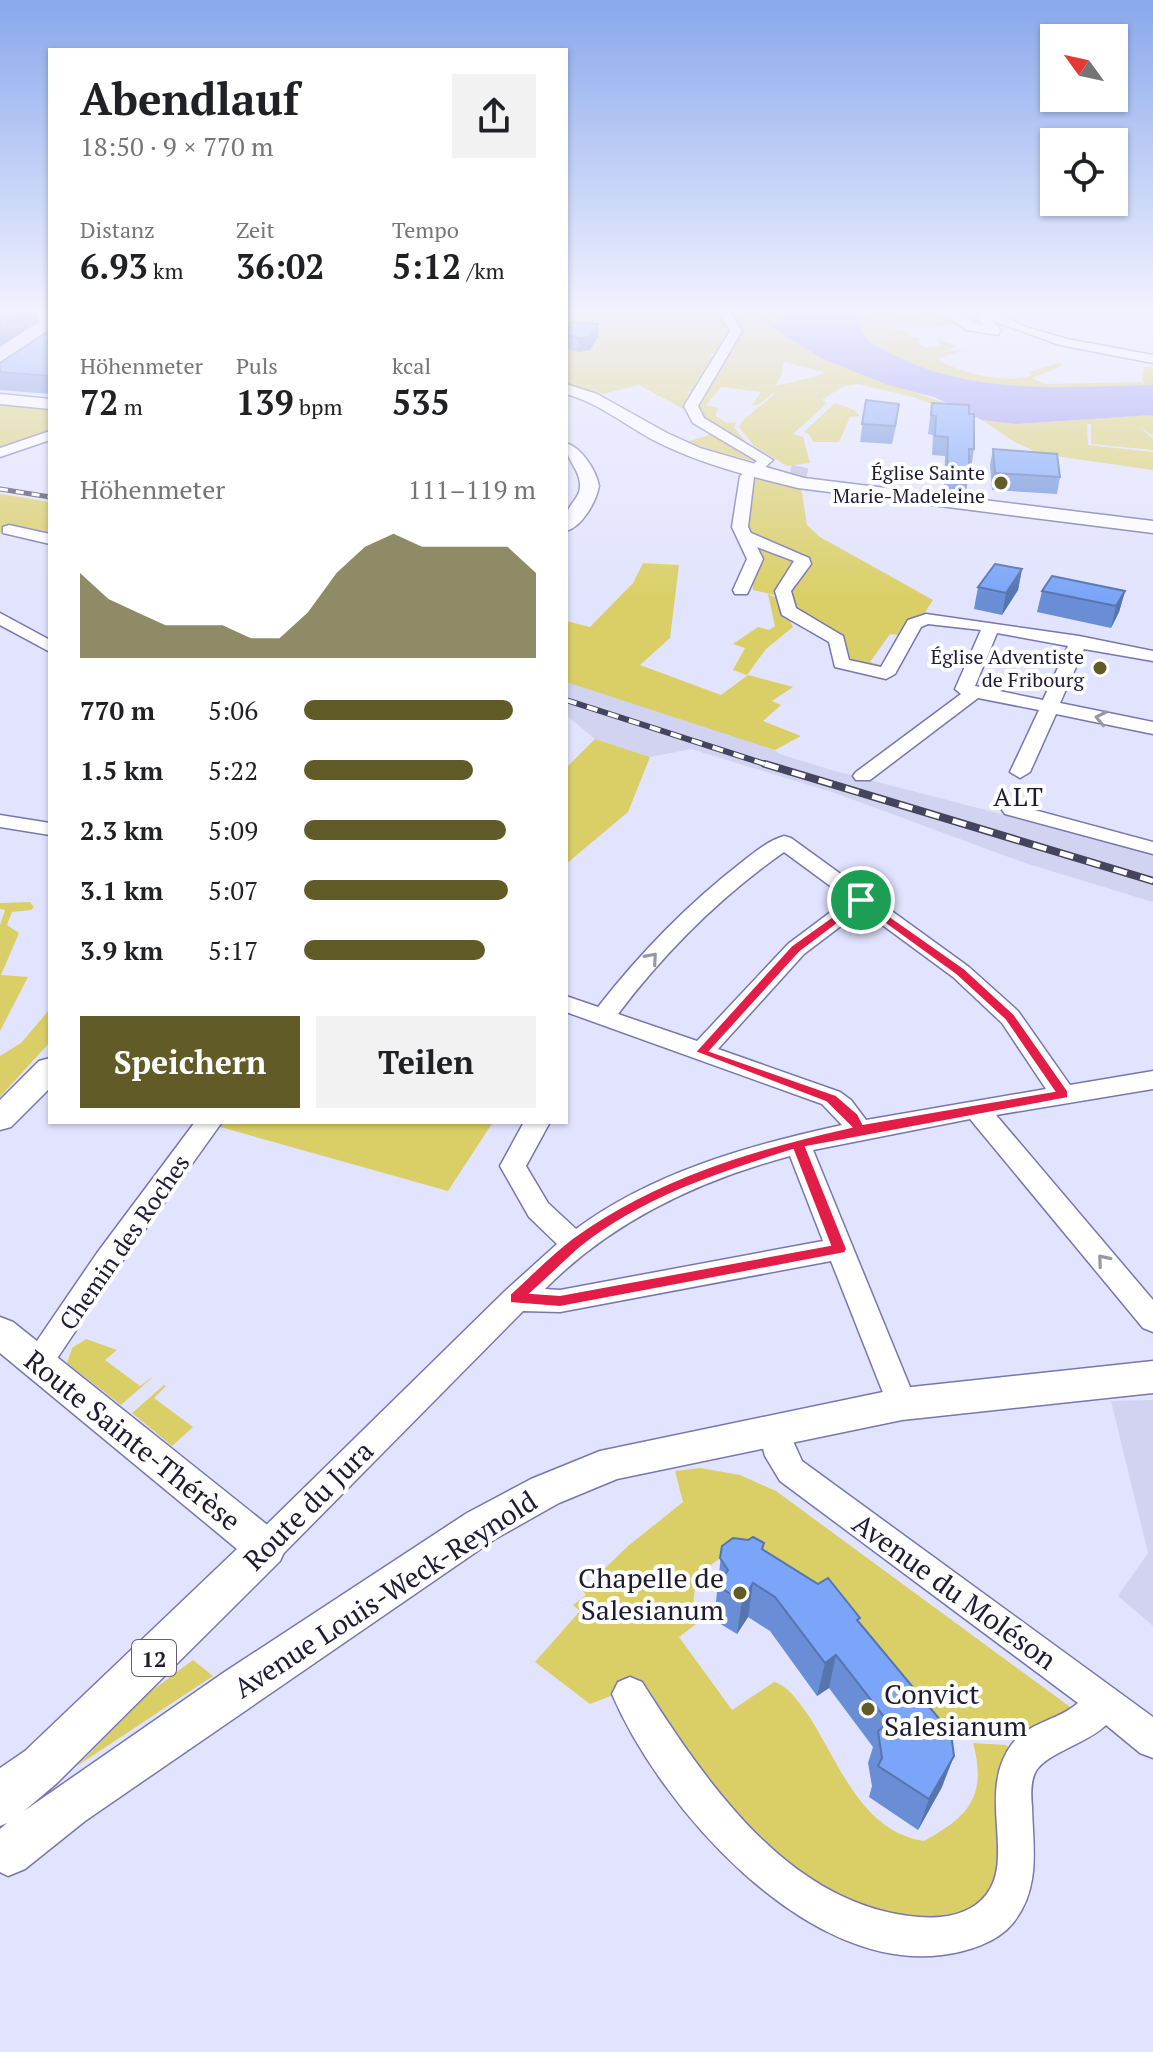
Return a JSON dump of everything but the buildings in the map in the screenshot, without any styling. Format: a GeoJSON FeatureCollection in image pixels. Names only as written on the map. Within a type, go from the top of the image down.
{"type":"FeatureCollection","features":[{"type":"Feature","properties":{"kind":"main road"},"geometry":{"type":"LineString","coordinates":[[607,406],[675,443],[757,470],[852,488],[1153,527]]}},
{"type":"Feature","properties":{"kind":"main road"},"geometry":{"type":"LineString","coordinates":[[568,450],[588,474],[590,493],[568,522]]}},
{"type":"Feature","properties":{"kind":"main road"},"geometry":{"type":"LineString","coordinates":[[0,1119],[48,1071]]}},
{"type":"Feature","properties":{"kind":"main road","name":"Route Sainte-Thérèse"},"geometry":{"type":"LineString","coordinates":[[0,1332],[266,1548]]}},
{"type":"Feature","properties":{"kind":"main road","name":"Avenue Louis-Weck-Reynold"},"geometry":{"type":"LineString","coordinates":[[3,1834],[69,1805],[481,1526],[516,1505],[614,1463],[902,1404],[1153,1377]]}},
{"type":"Feature","properties":{"kind":"main road","name":"Route du Jura"},"geometry":{"type":"LineString","coordinates":[[3,1834],[41,1767],[266,1548]]}},
{"type":"Feature","properties":{"kind":"street"},"geometry":{"type":"LineString","coordinates":[[691,406],[698,420],[766,460],[745,483],[740,527],[755,559],[741,590]]}},
{"type":"Feature","properties":{"kind":"street"},"geometry":{"type":"LineString","coordinates":[[0,453],[48,436]]}},
{"type":"Feature","properties":{"kind":"street"},"geometry":{"type":"LineString","coordinates":[[9,530],[48,539]]}},
{"type":"Feature","properties":{"kind":"street"},"geometry":{"type":"LineString","coordinates":[[744,536],[801,558],[803,564],[800,572],[783,591],[788,611],[837,640],[841,663],[852,668],[886,674],[914,624],[926,619],[1077,641],[1153,656]]}},
{"type":"Feature","properties":{"kind":"street"},"geometry":{"type":"LineString","coordinates":[[961,608],[1077,641]]}},
{"type":"Feature","properties":{"kind":"street"},"geometry":{"type":"LineString","coordinates":[[0,618],[48,646]]}},
{"type":"Feature","properties":{"kind":"street"},"geometry":{"type":"LineString","coordinates":[[991,627],[964,689],[1153,728]]}},
{"type":"Feature","properties":{"kind":"street"},"geometry":{"type":"LineString","coordinates":[[1020,772],[1077,641]]}},
{"type":"Feature","properties":{"kind":"street"},"geometry":{"type":"LineString","coordinates":[[863,776],[973,691]]}},
{"type":"Feature","properties":{"kind":"street"},"geometry":{"type":"LineString","coordinates":[[1012,810],[1153,848]]}},
{"type":"Feature","properties":{"kind":"street"},"geometry":{"type":"LineString","coordinates":[[0,821],[48,829]]}},
{"type":"Feature","properties":{"kind":"street"},"geometry":{"type":"LineString","coordinates":[[602,1018],[675,932],[747,866],[784,842],[961,972],[1010,1017],[1063,1094]]}},
{"type":"Feature","properties":{"kind":"street"},"geometry":{"type":"LineString","coordinates":[[701,1052],[796,949],[861,900]]}},
{"type":"Feature","properties":{"kind":"street"},"geometry":{"type":"LineString","coordinates":[[568,1005],[831,1098],[847,1112],[859,1130]]}},
{"type":"Feature","properties":{"kind":"street","name":"Route du Jura"},"geometry":{"type":"LineString","coordinates":[[266,1548],[515,1299],[576,1243],[652,1196],[711,1171],[798,1144],[859,1130],[1153,1080]]}},
{"type":"Feature","properties":{"kind":"street"},"geometry":{"type":"LineString","coordinates":[[976,1109],[1153,1320]]}},
{"type":"Feature","properties":{"kind":"street","name":"Chemin des Roches"},"geometry":{"type":"LineString","coordinates":[[38,1363],[107,1261],[208,1124]]}},
{"type":"Feature","properties":{"kind":"street"},"geometry":{"type":"LineString","coordinates":[[536,1124],[513,1166],[525,1190],[555,1230],[576,1243]]}},
{"type":"Feature","properties":{"kind":"street"},"geometry":{"type":"LineString","coordinates":[[798,1144],[902,1404]]}},
{"type":"Feature","properties":{"kind":"street"},"geometry":{"type":"LineString","coordinates":[[515,1299],[560,1301],[840,1249]]}},
{"type":"Feature","properties":{"kind":"street","name":"Avenue du Moléson"},"geometry":{"type":"LineString","coordinates":[[773,1430],[781,1456],[791,1471],[1105,1701],[1153,1740]]}},
{"type":"Feature","properties":{"kind":"street"},"geometry":{"type":"LineString","coordinates":[[630,1694],[692,1789],[730,1833],[777,1874],[828,1913],[875,1931],[915,1938],[955,1936],[982,1924],[999,1910],[1012,1888],[1017,1861],[1013,1802],[1015,1777],[1023,1757],[1042,1741],[1073,1730],[1105,1701]]}},
{"type":"Feature","properties":{"kind":"shaded area"},"geometry":{"type":"Polygon","coordinates":[[[0,406],[48,408],[48,433],[0,451],[0,406]]]}},
{"type":"Feature","properties":{"kind":"shaded area"},"geometry":{"type":"Polygon","coordinates":[[[698,406],[718,408],[715,416],[727,423],[736,422],[734,427],[748,445],[699,415],[698,406]]]}},
{"type":"Feature","properties":{"kind":"shaded area"},"geometry":{"type":"Polygon","coordinates":[[[761,406],[824,406],[793,434],[803,437],[810,463],[787,466],[754,446],[739,427],[761,406]]]}},
{"type":"Feature","properties":{"kind":"shaded area"},"geometry":{"type":"Polygon","coordinates":[[[832,406],[842,406],[860,416],[850,417],[839,442],[813,442],[810,435],[804,432],[832,406]]]}},
{"type":"Feature","properties":{"kind":"shaded area"},"geometry":{"type":"Polygon","coordinates":[[[952,406],[1153,406],[1153,415],[1015,424],[982,420],[952,406]]]}},
{"type":"Feature","properties":{"kind":"shaded area"},"geometry":{"type":"Polygon","coordinates":[[[1153,415],[1153,436],[1140,427],[1153,439],[1153,450],[1091,444],[1091,424],[1087,424],[1088,445],[1153,452],[1153,470],[1041,454],[1013,441],[982,420],[1015,424],[1153,415]]]}},
{"type":"Feature","properties":{"kind":"shaded area"},"geometry":{"type":"Polygon","coordinates":[[[712,434],[759,459],[756,462],[686,442],[712,434]]]}},
{"type":"Feature","properties":{"kind":"shaded area"},"geometry":{"type":"Polygon","coordinates":[[[753,478],[801,487],[807,525],[820,537],[933,600],[924,614],[908,620],[900,635],[890,634],[870,662],[884,666],[882,669],[850,662],[798,616],[786,598],[804,557],[752,537],[744,530],[753,478]]]}},
{"type":"Feature","properties":{"kind":"shaded area"},"geometry":{"type":"Polygon","coordinates":[[[0,494],[48,502],[48,532],[13,525],[0,533],[0,494]]]}},
{"type":"Feature","properties":{"kind":"shaded area"},"geometry":{"type":"Polygon","coordinates":[[[751,542],[798,563],[779,596],[753,590],[751,542]]]}},
{"type":"Feature","properties":{"kind":"shaded area"},"geometry":{"type":"Polygon","coordinates":[[[643,563],[679,565],[670,638],[640,665],[721,695],[748,675],[793,687],[772,701],[781,705],[763,721],[801,736],[775,750],[568,683],[568,622],[590,627],[633,583],[643,563]]]}},
{"type":"Feature","properties":{"kind":"shaded area"},"geometry":{"type":"Polygon","coordinates":[[[768,594],[779,599],[793,627],[766,649],[747,675],[733,670],[745,648],[733,644],[758,627],[769,630],[775,626],[768,594]]]}},
{"type":"Feature","properties":{"kind":"shaded area"},"geometry":{"type":"Polygon","coordinates":[[[568,680],[743,729],[780,754],[831,770],[1009,816],[1124,840],[1153,850],[1153,902],[1025,863],[835,793],[691,749],[650,757],[595,739],[568,717],[568,680]]]}},
{"type":"Feature","properties":{"kind":"shaded area"},"geometry":{"type":"Polygon","coordinates":[[[595,739],[650,757],[628,812],[568,862],[568,766],[595,739]]]}},
{"type":"Feature","properties":{"kind":"shaded area"},"geometry":{"type":"Polygon","coordinates":[[[30,902],[34,907],[31,910],[12,912],[7,925],[19,933],[1,975],[28,977],[0,1031],[0,925],[5,910],[0,909],[0,903],[30,902]]]}},
{"type":"Feature","properties":{"kind":"shaded area"},"geometry":{"type":"Polygon","coordinates":[[[48,1011],[48,1044],[0,1097],[0,1056],[21,1043],[48,1011]]]}},
{"type":"Feature","properties":{"kind":"shaded area"},"geometry":{"type":"Polygon","coordinates":[[[218,1124],[492,1124],[448,1191],[218,1124]]]}},
{"type":"Feature","properties":{"kind":"shaded area"},"geometry":{"type":"Polygon","coordinates":[[[86,1339],[117,1350],[105,1360],[140,1386],[154,1376],[121,1405],[67,1363],[72,1348],[86,1339]]]}},
{"type":"Feature","properties":{"kind":"shaded area"},"geometry":{"type":"Polygon","coordinates":[[[164,1385],[154,1398],[193,1427],[172,1446],[132,1413],[164,1385]]]}},
{"type":"Feature","properties":{"kind":"shaded area"},"geometry":{"type":"Polygon","coordinates":[[[1153,1400],[1153,1626],[1118,1596],[1148,1553],[1111,1401],[1153,1400]]]}},
{"type":"Feature","properties":{"kind":"shaded area"},"geometry":{"type":"Polygon","coordinates":[[[700,1468],[740,1475],[776,1491],[1077,1712],[1031,1731],[937,1727],[723,1557],[706,1569],[701,1577],[694,1594],[696,1624],[679,1637],[732,1710],[774,1682],[785,1687],[809,1716],[854,1793],[884,1824],[902,1835],[924,1841],[963,1813],[976,1790],[978,1777],[973,1743],[1006,1745],[1011,1749],[1008,1862],[975,1914],[906,1924],[817,1892],[721,1806],[642,1684],[590,1704],[535,1662],[580,1611],[573,1605],[586,1595],[582,1590],[628,1546],[683,1502],[675,1471],[700,1468]]]}},
{"type":"Feature","properties":{"kind":"shaded area"},"geometry":{"type":"Polygon","coordinates":[[[193,1660],[213,1676],[77,1766],[150,1692],[193,1660]]]}},
{"type":"Feature","properties":{"kind":"tunnel"},"geometry":{"type":"LineString","coordinates":[[790,473],[813,478]]}},
{"type":"Feature","properties":{"kind":"railway"},"geometry":{"type":"LineString","coordinates":[[0,489],[48,497]]}},
{"type":"Feature","properties":{"kind":"railway"},"geometry":{"type":"LineString","coordinates":[[568,701],[771,766]]}},
{"type":"Feature","properties":{"kind":"railway"},"geometry":{"type":"LineString","coordinates":[[765,764],[1153,881]]}},
{"type":"Feature","properties":{"kind":"place","name":"Église Sainte Marie-Madeleine"},"geometry":{"type":"Point","coordinates":[1001,483]}},
{"type":"Feature","properties":{"kind":"place","name":"Église Adventiste de Fribourg"},"geometry":{"type":"Point","coordinates":[1100,668]}},
{"type":"Feature","properties":{"kind":"place","name":"Chapelle de Salesianum"},"geometry":{"type":"Point","coordinates":[740,1593]}},
{"type":"Feature","properties":{"kind":"place","name":"Convict Salesianum"},"geometry":{"type":"Point","coordinates":[868,1709]}},
{"type":"Feature","properties":{"kind":"district","name":"ALT"},"geometry":{"type":"Point","coordinates":[1019,796]}},
{"type":"Feature","properties":{"kind":"route"},"geometry":{"type":"LineString","coordinates":[[861,900],[796,949],[701,1052],[831,1098],[853,1118],[859,1130],[798,1144],[840,1249],[560,1301],[515,1299],[576,1243],[608,1221],[652,1196],[711,1171],[798,1144],[859,1130],[1063,1094],[1010,1017],[961,972],[861,900]]}}]}
